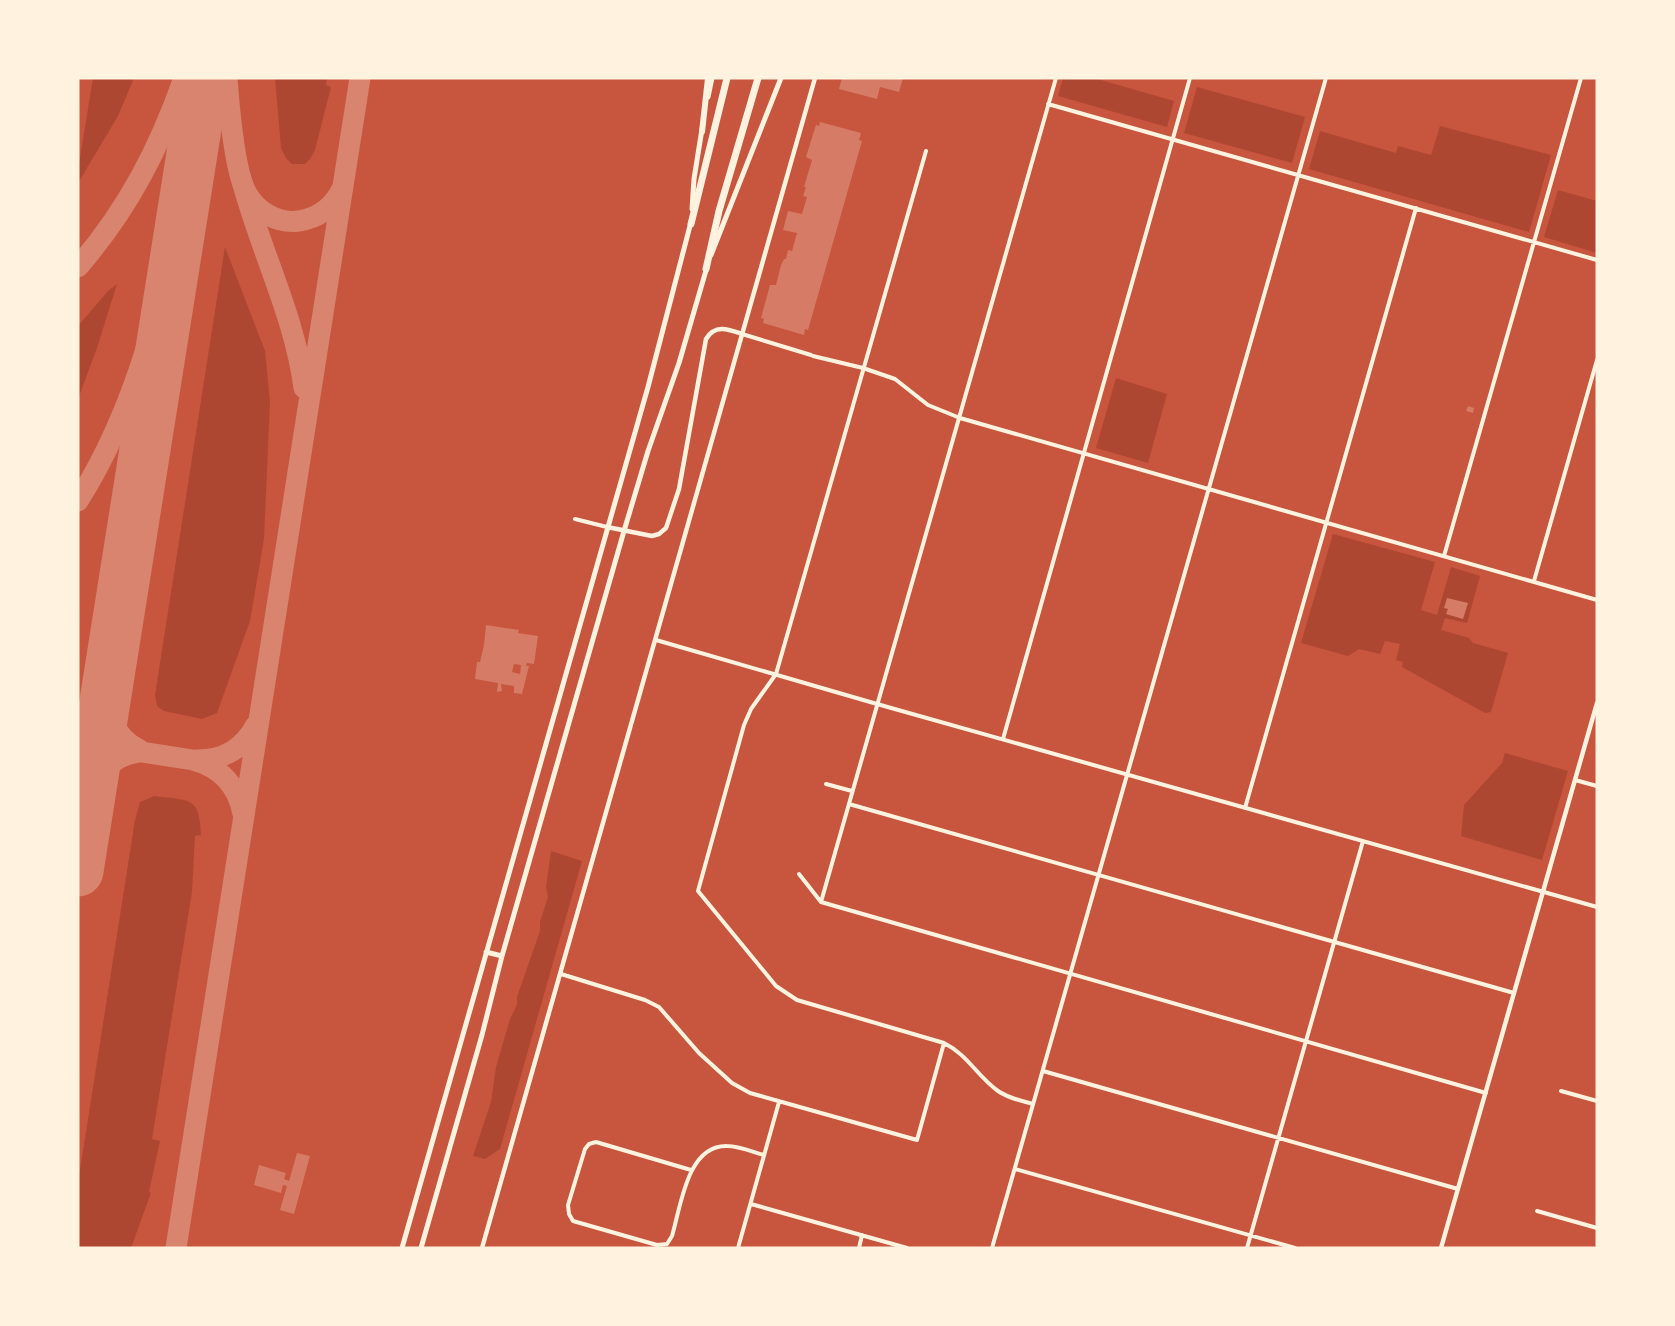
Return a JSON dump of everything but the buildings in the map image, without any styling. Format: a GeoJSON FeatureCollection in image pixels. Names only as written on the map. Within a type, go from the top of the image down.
{"type":"FeatureCollection","features":[{"type":"Feature","properties":{"kind":"highway"},"geometry":{"type":"LineString","coordinates":[[702,132],[710,78]]}},
{"type":"Feature","properties":{"kind":"highway"},"geometry":{"type":"LineString","coordinates":[[691,224],[727,78]]}},
{"type":"Feature","properties":{"kind":"highway"},"geometry":{"type":"LineString","coordinates":[[706,269],[719,211],[758,78]]}},
{"type":"Feature","properties":{"kind":"main road"},"geometry":{"type":"LineString","coordinates":[[422,1248],[502,956],[648,451],[679,363],[706,269],[781,78]]}},
{"type":"Feature","properties":{"kind":"main road"},"geometry":{"type":"LineString","coordinates":[[402,1248],[654,366],[691,224],[694,179],[702,132]]}},
{"type":"Feature","properties":{"kind":"main road"},"geometry":{"type":"LineString","coordinates":[[486,952],[502,956]]}},
{"type":"Feature","properties":{"kind":"street"},"geometry":{"type":"LineString","coordinates":[[482,1248],[815,78]]}},
{"type":"Feature","properties":{"kind":"street"},"geometry":{"type":"LineString","coordinates":[[821,902],[1056,78]]}},
{"type":"Feature","properties":{"kind":"street"},"geometry":{"type":"LineString","coordinates":[[1003,739],[1190,78]]}},
{"type":"Feature","properties":{"kind":"street"},"geometry":{"type":"LineString","coordinates":[[992,1248],[1326,78]]}},
{"type":"Feature","properties":{"kind":"street"},"geometry":{"type":"LineString","coordinates":[[1444,556],[1581,78]]}},
{"type":"Feature","properties":{"kind":"street"},"geometry":{"type":"LineString","coordinates":[[1048,104],[1597,260]]}},
{"type":"Feature","properties":{"kind":"street"},"geometry":{"type":"LineString","coordinates":[[926,151],[776,674],[751,709],[744,725],[698,891],[777,986],[797,1000],[944,1043],[960,1052],[998,1090],[1008,1096],[1033,1104]]}},
{"type":"Feature","properties":{"kind":"street"},"geometry":{"type":"LineString","coordinates":[[1245,808],[1416,208]]}},
{"type":"Feature","properties":{"kind":"street"},"geometry":{"type":"LineString","coordinates":[[575,519],[652,536],[666,528],[679,489],[706,339],[714,330],[720,328],[863,368],[895,380],[928,405],[960,418],[1597,600]]}},
{"type":"Feature","properties":{"kind":"street"},"geometry":{"type":"LineString","coordinates":[[1534,581],[1597,360]]}},
{"type":"Feature","properties":{"kind":"street"},"geometry":{"type":"LineString","coordinates":[[656,640],[1597,907]]}},
{"type":"Feature","properties":{"kind":"street"},"geometry":{"type":"LineString","coordinates":[[1441,1248],[1597,703]]}},
{"type":"Feature","properties":{"kind":"street"},"geometry":{"type":"LineString","coordinates":[[1575,780],[1597,786]]}},
{"type":"Feature","properties":{"kind":"street"},"geometry":{"type":"LineString","coordinates":[[826,784],[852,791]]}},
{"type":"Feature","properties":{"kind":"street"},"geometry":{"type":"LineString","coordinates":[[849,804],[1514,993]]}},
{"type":"Feature","properties":{"kind":"street"},"geometry":{"type":"LineString","coordinates":[[1247,1248],[1363,841]]}},
{"type":"Feature","properties":{"kind":"street"},"geometry":{"type":"LineString","coordinates":[[799,874],[821,902],[1486,1092]]}},
{"type":"Feature","properties":{"kind":"street"},"geometry":{"type":"LineString","coordinates":[[561,974],[645,1000],[659,1007],[699,1053],[732,1083],[750,1093],[917,1140],[944,1043]]}},
{"type":"Feature","properties":{"kind":"street"},"geometry":{"type":"LineString","coordinates":[[1043,1071],[1458,1189]]}},
{"type":"Feature","properties":{"kind":"street"},"geometry":{"type":"LineString","coordinates":[[1561,1091],[1597,1101]]}},
{"type":"Feature","properties":{"kind":"street"},"geometry":{"type":"LineString","coordinates":[[738,1248],[780,1102]]}},
{"type":"Feature","properties":{"kind":"street"},"geometry":{"type":"LineString","coordinates":[[691,1170],[596,1142],[589,1144],[585,1149],[568,1205],[569,1214],[573,1221],[657,1245],[667,1244],[672,1236],[691,1170],[702,1155],[719,1147],[728,1146],[764,1155]]}},
{"type":"Feature","properties":{"kind":"street"},"geometry":{"type":"LineString","coordinates":[[1015,1169],[1295,1248]]}},
{"type":"Feature","properties":{"kind":"street"},"geometry":{"type":"LineString","coordinates":[[751,1204],[907,1248]]}},
{"type":"Feature","properties":{"kind":"street"},"geometry":{"type":"LineString","coordinates":[[1537,1211],[1597,1228]]}},
{"type":"Feature","properties":{"kind":"street"},"geometry":{"type":"LineString","coordinates":[[859,1248],[862,1235]]}},
{"type":"Feature","properties":{"kind":"shaded area"},"geometry":{"type":"Polygon","coordinates":[[[93,78],[134,78],[118,116],[78,183],[78,170],[93,78]]]}},
{"type":"Feature","properties":{"kind":"shaded area"},"geometry":{"type":"Polygon","coordinates":[[[275,78],[327,78],[326,85],[331,87],[315,150],[305,164],[292,164],[281,148],[275,78]]]}},
{"type":"Feature","properties":{"kind":"shaded area"},"geometry":{"type":"Polygon","coordinates":[[[1063,78],[1094,78],[1174,101],[1167,127],[1058,96],[1063,78]]]}},
{"type":"Feature","properties":{"kind":"shaded area"},"geometry":{"type":"Polygon","coordinates":[[[1197,87],[1305,117],[1292,163],[1184,133],[1197,87]]]}},
{"type":"Feature","properties":{"kind":"shaded area"},"geometry":{"type":"Polygon","coordinates":[[[1440,126],[1551,155],[1529,232],[1309,169],[1320,131],[1396,153],[1398,146],[1431,155],[1440,126]]]}},
{"type":"Feature","properties":{"kind":"shaded area"},"geometry":{"type":"Polygon","coordinates":[[[1558,190],[1597,201],[1597,253],[1544,237],[1558,190]]]}},
{"type":"Feature","properties":{"kind":"shaded area"},"geometry":{"type":"Polygon","coordinates":[[[225,247],[265,351],[270,402],[264,539],[250,621],[217,713],[202,719],[164,711],[157,706],[155,695],[225,247]]]}},
{"type":"Feature","properties":{"kind":"shaded area"},"geometry":{"type":"Polygon","coordinates":[[[117,284],[78,399],[78,326],[108,291],[117,284]]]}},
{"type":"Feature","properties":{"kind":"shaded area"},"geometry":{"type":"Polygon","coordinates":[[[1116,378],[1167,394],[1148,463],[1096,448],[1116,378]]]}},
{"type":"Feature","properties":{"kind":"shaded area"},"geometry":{"type":"Polygon","coordinates":[[[1333,534],[1435,562],[1421,610],[1437,615],[1451,567],[1480,576],[1467,623],[1445,618],[1441,630],[1469,638],[1473,643],[1508,653],[1491,712],[1485,713],[1402,667],[1403,662],[1396,660],[1400,644],[1385,641],[1380,654],[1359,649],[1348,656],[1301,643],[1333,534]]]}},
{"type":"Feature","properties":{"kind":"shaded area"},"geometry":{"type":"Polygon","coordinates":[[[1505,753],[1568,771],[1542,860],[1461,836],[1464,805],[1502,763],[1505,753]]]}},
{"type":"Feature","properties":{"kind":"shaded area"},"geometry":{"type":"Polygon","coordinates":[[[154,796],[184,800],[195,806],[201,835],[195,836],[192,892],[152,1139],[160,1141],[149,1192],[151,1193],[131,1248],[78,1248],[78,1183],[135,820],[140,802],[154,796]]]}},
{"type":"Feature","properties":{"kind":"shaded area"},"geometry":{"type":"Polygon","coordinates":[[[551,851],[582,861],[500,1149],[485,1159],[473,1156],[491,1102],[496,1067],[510,1019],[517,1005],[517,997],[540,931],[540,922],[548,897],[546,887],[551,851]]]}},
{"type":"Feature","properties":{"kind":"taxiway"},"geometry":{"type":"LineString","coordinates":[[78,267],[112,223],[153,154],[184,78]]}},
{"type":"Feature","properties":{"kind":"taxiway"},"geometry":{"type":"LineString","coordinates":[[227,78],[238,168],[246,192],[255,205],[275,218],[299,221],[324,211],[342,189]]}},
{"type":"Feature","properties":{"kind":"taxiway"},"geometry":{"type":"LineString","coordinates":[[176,1248],[360,78]]}},
{"type":"Feature","properties":{"kind":"taxiway"},"geometry":{"type":"LineString","coordinates":[[78,501],[117,427],[146,350],[168,270],[186,188]]}},
{"type":"Feature","properties":{"kind":"taxiway"},"geometry":{"type":"LineString","coordinates":[[244,188],[294,337],[304,388]]}},
{"type":"Feature","properties":{"kind":"taxiway"},"geometry":{"type":"LineString","coordinates":[[108,683],[110,713],[113,722],[123,738],[140,750]]}},
{"type":"Feature","properties":{"kind":"taxiway"},"geometry":{"type":"LineString","coordinates":[[78,731],[96,716],[105,692]]}},
{"type":"Feature","properties":{"kind":"taxiway"},"geometry":{"type":"LineString","coordinates":[[197,760],[216,758],[232,752],[245,741],[256,725]]}},
{"type":"Feature","properties":{"kind":"taxiway"},"geometry":{"type":"LineString","coordinates":[[78,742],[203,763],[212,767],[232,786],[243,814]]}},
{"type":"Feature","properties":{"kind":"taxiway"},"geometry":{"type":"LineString","coordinates":[[88,802],[106,769],[119,758],[138,752]]}},
{"type":"Feature","properties":{"kind":"taxiway"},"geometry":{"type":"LineString","coordinates":[[78,756],[87,775],[88,798]]}},
{"type":"Feature","properties":{"kind":"taxiway"},"geometry":{"type":"LineString","coordinates":[[78,840],[87,809]]}},
{"type":"Feature","properties":{"kind":"runway"},"geometry":{"type":"LineString","coordinates":[[78,871],[204,78]]}}]}
